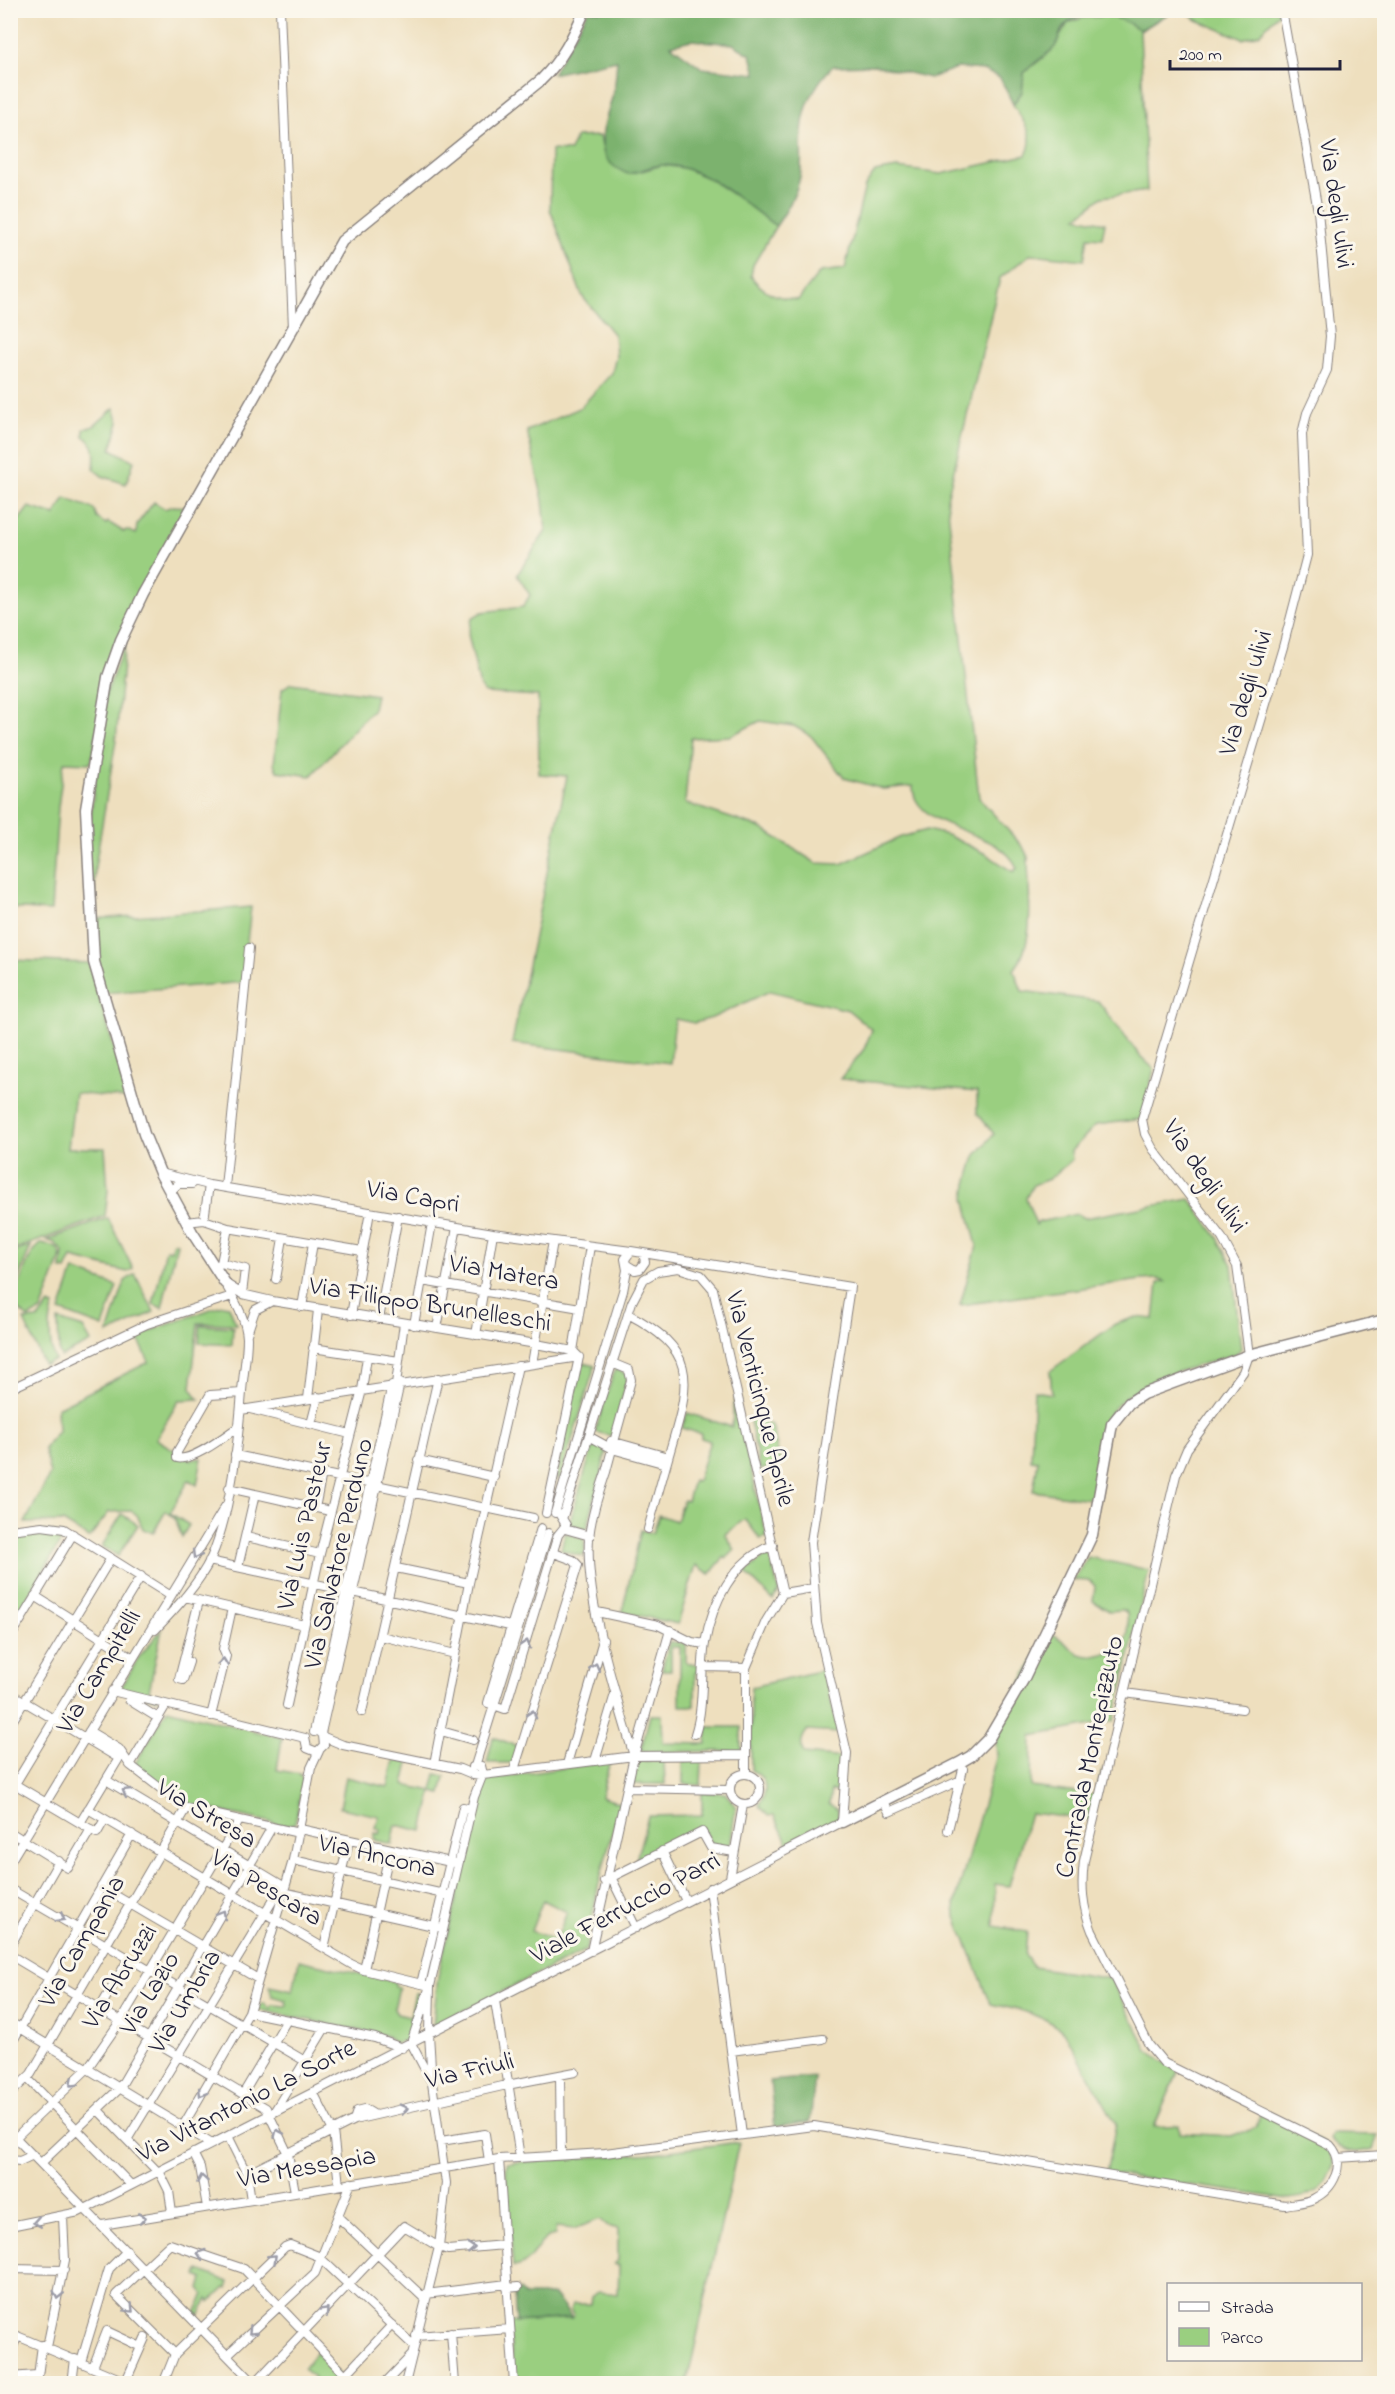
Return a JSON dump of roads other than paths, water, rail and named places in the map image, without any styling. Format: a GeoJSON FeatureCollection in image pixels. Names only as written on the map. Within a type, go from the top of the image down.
{"type":"FeatureCollection","features":[{"type":"Feature","properties":{"kind":"main road"},"geometry":{"type":"LineString","coordinates":[[225,1283],[218,1266],[192,1232],[170,1193],[144,1134],[94,962],[86,809],[104,695],[121,640],[143,594],[342,241],[555,67],[585,10]]}},
{"type":"Feature","properties":{"kind":"main road"},"geometry":{"type":"LineString","coordinates":[[842,1822],[971,1756],[1001,1721],[1092,1535],[1109,1434],[1117,1415],[1143,1394],[1249,1354],[1384,1320]]}},
{"type":"Feature","properties":{"kind":"street"},"geometry":{"type":"LineString","coordinates":[[280,10],[293,328]]}},
{"type":"Feature","properties":{"kind":"street","name":"Via degli ulivi"},"geometry":{"type":"LineString","coordinates":[[1249,1354],[1237,1266],[1222,1238],[1153,1149],[1145,1134],[1142,1119],[1286,638],[1307,555],[1302,434],[1307,413],[1327,370],[1330,336],[1321,229],[1281,10]]}},
{"type":"Feature","properties":{"kind":"street"},"geometry":{"type":"LineString","coordinates":[[225,1187],[249,948]]}},
{"type":"Feature","properties":{"kind":"street","name":"Via Capri"},"geometry":{"type":"LineString","coordinates":[[160,1173],[206,1184],[492,1233],[668,1256],[721,1268],[850,1287],[813,1525],[813,1588]]}},
{"type":"Feature","properties":{"kind":"street","name":"Via Capri"},"geometry":{"type":"LineString","coordinates":[[170,1193],[178,1184],[206,1184]]}},
{"type":"Feature","properties":{"kind":"street"},"geometry":{"type":"LineString","coordinates":[[204,1220],[206,1184]]}},
{"type":"Feature","properties":{"kind":"street"},"geometry":{"type":"LineString","coordinates":[[351,1315],[370,1212]]}},
{"type":"Feature","properties":{"kind":"street"},"geometry":{"type":"LineString","coordinates":[[379,1319],[398,1216]]}},
{"type":"Feature","properties":{"kind":"street"},"geometry":{"type":"LineString","coordinates":[[186,1222],[204,1220],[228,1228],[362,1251]]}},
{"type":"Feature","properties":{"kind":"street"},"geometry":{"type":"LineString","coordinates":[[414,1325],[432,1223]]}},
{"type":"Feature","properties":{"kind":"street"},"geometry":{"type":"LineString","coordinates":[[192,1232],[214,1225]]}},
{"type":"Feature","properties":{"kind":"street"},"geometry":{"type":"LineString","coordinates":[[437,1329],[457,1227]]}},
{"type":"Feature","properties":{"kind":"street"},"geometry":{"type":"LineString","coordinates":[[228,1228],[218,1266],[245,1269],[242,1294]]}},
{"type":"Feature","properties":{"kind":"street"},"geometry":{"type":"LineString","coordinates":[[476,1335],[492,1233]]}},
{"type":"Feature","properties":{"kind":"street"},"geometry":{"type":"LineString","coordinates":[[276,1279],[283,1238]]}},
{"type":"Feature","properties":{"kind":"street"},"geometry":{"type":"LineString","coordinates":[[532,1364],[553,1242]]}},
{"type":"Feature","properties":{"kind":"street"},"geometry":{"type":"LineString","coordinates":[[302,1307],[313,1243]]}},
{"type":"Feature","properties":{"kind":"street"},"geometry":{"type":"LineString","coordinates":[[432,2083],[411,2043],[454,1863],[474,1797],[486,1736],[546,1520],[576,1354],[580,1308],[592,1247]]}},
{"type":"Feature","properties":{"kind":"street","name":"Via Capri"},"geometry":{"type":"LineString","coordinates":[[592,1247],[626,1262],[634,1270],[642,1268]]}},
{"type":"Feature","properties":{"kind":"street"},"geometry":{"type":"LineString","coordinates":[[235,1455],[486,1508],[546,1520],[566,1522],[565,1528],[558,1535],[505,1709],[488,1703],[510,1626],[546,1520],[623,1291],[626,1262],[631,1251]]}},
{"type":"Feature","properties":{"kind":"street"},"geometry":{"type":"LineString","coordinates":[[642,1268],[643,1253]]}},
{"type":"Feature","properties":{"kind":"street"},"geometry":{"type":"LineString","coordinates":[[623,1291],[642,1268],[668,1256]]}},
{"type":"Feature","properties":{"kind":"street","name":"Via Venticinque Aprile"},"geometry":{"type":"LineString","coordinates":[[546,1520],[590,1437],[628,1314],[644,1279],[658,1271],[678,1268],[701,1275],[713,1289],[783,1593]]}},
{"type":"Feature","properties":{"kind":"street","name":"Via Matera"},"geometry":{"type":"LineString","coordinates":[[422,1281],[580,1308]]}},
{"type":"Feature","properties":{"kind":"street"},"geometry":{"type":"LineString","coordinates":[[225,1283],[236,1303],[247,1337]]}},
{"type":"Feature","properties":{"kind":"street","name":"Via Filippo Brunelleschi"},"geometry":{"type":"LineString","coordinates":[[225,1283],[258,1301],[272,1301],[536,1344],[576,1354]]}},
{"type":"Feature","properties":{"kind":"street"},"geometry":{"type":"LineString","coordinates":[[10,1389],[101,1341],[147,1324],[236,1303],[248,1297],[258,1301],[247,1337],[242,1393],[244,1409],[238,1427],[221,1530],[209,1561],[186,1596],[149,1636]]}},
{"type":"Feature","properties":{"kind":"street"},"geometry":{"type":"LineString","coordinates":[[308,1399],[318,1310]]}},
{"type":"Feature","properties":{"kind":"street"},"geometry":{"type":"LineString","coordinates":[[628,1314],[663,1334],[680,1358],[685,1372],[685,1401],[648,1529]]}},
{"type":"Feature","properties":{"kind":"street","name":"Via Salvatore Perduno"},"geometry":{"type":"LineString","coordinates":[[321,1749],[320,1734],[349,1591],[396,1384],[404,1323]]}},
{"type":"Feature","properties":{"kind":"street"},"geometry":{"type":"LineString","coordinates":[[313,1348],[399,1361]]}},
{"type":"Feature","properties":{"kind":"street"},"geometry":{"type":"LineString","coordinates":[[244,1409],[532,1364],[576,1354]]}},
{"type":"Feature","properties":{"kind":"street","name":"Contrada Montepizzuto"},"geometry":{"type":"LineString","coordinates":[[1249,1354],[1243,1372],[1187,1449],[1176,1475],[1081,1885],[1084,1911],[1092,1931],[1149,2045],[1164,2063],[1318,2137],[1330,2145],[1338,2158]]}},
{"type":"Feature","properties":{"kind":"street","name":"Via Luis Pasteur"},"geometry":{"type":"LineString","coordinates":[[286,1705],[338,1477],[362,1390],[367,1357]]}},
{"type":"Feature","properties":{"kind":"street"},"geometry":{"type":"LineString","coordinates":[[612,1363],[632,1374],[590,1536],[591,1581],[615,1694],[634,1756]]}},
{"type":"Feature","properties":{"kind":"street"},"geometry":{"type":"LineString","coordinates":[[434,1764],[469,1583],[519,1366]]}},
{"type":"Feature","properties":{"kind":"street"},"geometry":{"type":"LineString","coordinates":[[362,1712],[389,1601],[396,1568],[394,1563],[438,1378]]}},
{"type":"Feature","properties":{"kind":"street"},"geometry":{"type":"LineString","coordinates":[[238,1427],[191,1456],[183,1459],[177,1458],[177,1452],[210,1395],[242,1393]]}},
{"type":"Feature","properties":{"kind":"street"},"geometry":{"type":"LineString","coordinates":[[311,1424],[318,1397]]}},
{"type":"Feature","properties":{"kind":"street"},"geometry":{"type":"LineString","coordinates":[[244,1409],[350,1434]]}},
{"type":"Feature","properties":{"kind":"street"},"geometry":{"type":"LineString","coordinates":[[590,1437],[667,1460]]}},
{"type":"Feature","properties":{"kind":"street"},"geometry":{"type":"LineString","coordinates":[[418,1460],[494,1477]]}},
{"type":"Feature","properties":{"kind":"street","name":"Via Luis Pasteur"},"geometry":{"type":"LineString","coordinates":[[315,1508],[322,1473]]}},
{"type":"Feature","properties":{"kind":"street"},"geometry":{"type":"LineString","coordinates":[[229,1488],[330,1511]]}},
{"type":"Feature","properties":{"kind":"street"},"geometry":{"type":"LineString","coordinates":[[238,1567],[255,1494]]}},
{"type":"Feature","properties":{"kind":"street","name":"Via Campitelli"},"geometry":{"type":"LineString","coordinates":[[10,1862],[112,1691],[149,1636],[226,1505]]}},
{"type":"Feature","properties":{"kind":"street"},"geometry":{"type":"LineString","coordinates":[[546,1520],[558,1535]]}},
{"type":"Feature","properties":{"kind":"street"},"geometry":{"type":"LineString","coordinates":[[10,1530],[57,1526],[171,1596]]}},
{"type":"Feature","properties":{"kind":"street"},"geometry":{"type":"LineString","coordinates":[[565,1528],[590,1536]]}},
{"type":"Feature","properties":{"kind":"street"},"geometry":{"type":"LineString","coordinates":[[10,1638],[73,1534]]}},
{"type":"Feature","properties":{"kind":"street"},"geometry":{"type":"LineString","coordinates":[[246,1537],[320,1554]]}},
{"type":"Feature","properties":{"kind":"street"},"geometry":{"type":"LineString","coordinates":[[695,1734],[702,1714],[705,1644],[714,1610],[730,1578],[758,1552],[773,1545]]}},
{"type":"Feature","properties":{"kind":"street"},"geometry":{"type":"LineString","coordinates":[[514,1770],[578,1565],[573,1560],[554,1553]]}},
{"type":"Feature","properties":{"kind":"street"},"geometry":{"type":"LineString","coordinates":[[10,1725],[111,1558]]}},
{"type":"Feature","properties":{"kind":"street"},"geometry":{"type":"LineString","coordinates":[[209,1561],[510,1626]]}},
{"type":"Feature","properties":{"kind":"street"},"geometry":{"type":"LineString","coordinates":[[396,1568],[469,1583]]}},
{"type":"Feature","properties":{"kind":"street"},"geometry":{"type":"LineString","coordinates":[[105,1819],[97,1833],[13,1783],[141,1576]]}},
{"type":"Feature","properties":{"kind":"street"},"geometry":{"type":"LineString","coordinates":[[176,1587],[186,1596],[199,1600],[304,1625]]}},
{"type":"Feature","properties":{"kind":"street"},"geometry":{"type":"LineString","coordinates":[[746,1774],[746,1668],[766,1621],[783,1593],[813,1588],[817,1623],[847,1753],[842,1822]]}},
{"type":"Feature","properties":{"kind":"street"},"geometry":{"type":"LineString","coordinates":[[35,1596],[133,1658]]}},
{"type":"Feature","properties":{"kind":"street"},"geometry":{"type":"LineString","coordinates":[[184,1661],[199,1600]]}},
{"type":"Feature","properties":{"kind":"street"},"geometry":{"type":"LineString","coordinates":[[211,1716],[226,1656],[223,1649],[232,1608]]}},
{"type":"Feature","properties":{"kind":"street"},"geometry":{"type":"LineString","coordinates":[[597,1612],[670,1630],[692,1642],[705,1644]]}},
{"type":"Feature","properties":{"kind":"street"},"geometry":{"type":"LineString","coordinates":[[591,1951],[634,1756],[670,1630]]}},
{"type":"Feature","properties":{"kind":"street"},"geometry":{"type":"LineString","coordinates":[[381,1636],[455,1654]]}},
{"type":"Feature","properties":{"kind":"street"},"geometry":{"type":"LineString","coordinates":[[567,1764],[603,1640]]}},
{"type":"Feature","properties":{"kind":"street"},"geometry":{"type":"LineString","coordinates":[[705,1667],[746,1668]]}},
{"type":"Feature","properties":{"kind":"street"},"geometry":{"type":"LineString","coordinates":[[112,1691],[158,1718]]}},
{"type":"Feature","properties":{"kind":"street"},"geometry":{"type":"LineString","coordinates":[[1125,1693],[1242,1709]]}},
{"type":"Feature","properties":{"kind":"street"},"geometry":{"type":"LineString","coordinates":[[10,1694],[53,1719],[87,1734],[115,1756],[121,1755]]}},
{"type":"Feature","properties":{"kind":"street"},"geometry":{"type":"LineString","coordinates":[[595,1761],[615,1694]]}},
{"type":"Feature","properties":{"kind":"street"},"geometry":{"type":"LineString","coordinates":[[121,1695],[305,1738],[320,1734],[343,1745],[478,1771],[505,1771],[634,1756],[745,1755]]}},
{"type":"Feature","properties":{"kind":"street"},"geometry":{"type":"LineString","coordinates":[[129,1765],[166,1705]]}},
{"type":"Feature","properties":{"kind":"street"},"geometry":{"type":"LineString","coordinates":[[441,1731],[473,1740]]}},
{"type":"Feature","properties":{"kind":"street"},"geometry":{"type":"LineString","coordinates":[[183,2126],[249,2012],[300,1831],[311,1768],[305,1738]]}},
{"type":"Feature","properties":{"kind":"street"},"geometry":{"type":"LineString","coordinates":[[309,1750],[343,1745]]}},
{"type":"Feature","properties":{"kind":"street"},"geometry":{"type":"LineString","coordinates":[[311,1768],[321,1749]]}},
{"type":"Feature","properties":{"kind":"street"},"geometry":{"type":"LineString","coordinates":[[121,1755],[129,1765],[186,1808],[239,1821],[349,1840],[454,1863]]}},
{"type":"Feature","properties":{"kind":"street"},"geometry":{"type":"LineString","coordinates":[[80,1823],[121,1755]]}},
{"type":"Feature","properties":{"kind":"street"},"geometry":{"type":"LineString","coordinates":[[948,1830],[963,1769]]}},
{"type":"Feature","properties":{"kind":"street"},"geometry":{"type":"LineString","coordinates":[[746,1774],[758,1782],[759,1793],[754,1802],[743,1804],[734,1800],[729,1790],[733,1780],[746,1774]]}},
{"type":"Feature","properties":{"kind":"street","name":"Via Stresa"},"geometry":{"type":"LineString","coordinates":[[106,1780],[223,1849],[284,1889],[439,1927]]}},
{"type":"Feature","properties":{"kind":"street"},"geometry":{"type":"LineString","coordinates":[[884,1801],[889,1812],[961,1780]]}},
{"type":"Feature","properties":{"kind":"street"},"geometry":{"type":"LineString","coordinates":[[627,1788],[729,1790]]}},
{"type":"Feature","properties":{"kind":"street"},"geometry":{"type":"LineString","coordinates":[[730,1878],[743,1804]]}},
{"type":"Feature","properties":{"kind":"street","name":"Via Campania"},"geometry":{"type":"LineString","coordinates":[[10,2094],[27,2078],[48,2044],[186,1808]]}},
{"type":"Feature","properties":{"kind":"street","name":"Via Pescara"},"geometry":{"type":"LineString","coordinates":[[88,1809],[364,1970],[426,1985]]}},
{"type":"Feature","properties":{"kind":"street","name":"Via Abruzzi"},"geometry":{"type":"LineString","coordinates":[[13,2135],[52,2103],[87,2069],[121,2020],[239,1821]]}},
{"type":"Feature","properties":{"kind":"street","name":"Viale Ferruccio Parri"},"geometry":{"type":"LineString","coordinates":[[429,2034],[842,1822]]}},
{"type":"Feature","properties":{"kind":"street","name":"Via Lazio"},"geometry":{"type":"LineString","coordinates":[[41,2163],[119,2089],[251,1867],[272,1827]]}},
{"type":"Feature","properties":{"kind":"street"},"geometry":{"type":"LineString","coordinates":[[10,1832],[68,1868],[91,1829]]}},
{"type":"Feature","properties":{"kind":"street"},"geometry":{"type":"LineString","coordinates":[[608,1879],[702,1832],[711,1848],[734,1852]]}},
{"type":"Feature","properties":{"kind":"street"},"geometry":{"type":"LineString","coordinates":[[10,2046],[132,1834]]}},
{"type":"Feature","properties":{"kind":"street"},"geometry":{"type":"LineString","coordinates":[[324,1948],[349,1840]]}},
{"type":"Feature","properties":{"kind":"street"},"geometry":{"type":"LineString","coordinates":[[364,1970],[390,1849]]}},
{"type":"Feature","properties":{"kind":"street"},"geometry":{"type":"LineString","coordinates":[[662,1851],[686,1901]]}},
{"type":"Feature","properties":{"kind":"street","name":"Via Ancona"},"geometry":{"type":"LineString","coordinates":[[293,1860],[447,1895]]}},
{"type":"Feature","properties":{"kind":"street"},"geometry":{"type":"LineString","coordinates":[[10,1946],[59,1862]]}},
{"type":"Feature","properties":{"kind":"street"},"geometry":{"type":"LineString","coordinates":[[608,1879],[636,1928]]}},
{"type":"Feature","properties":{"kind":"street"},"geometry":{"type":"LineString","coordinates":[[101,1887],[258,1979]]}},
{"type":"Feature","properties":{"kind":"street"},"geometry":{"type":"LineString","coordinates":[[710,1888],[742,2136]]}},
{"type":"Feature","properties":{"kind":"street"},"geometry":{"type":"LineString","coordinates":[[10,1889],[305,2061]]}},
{"type":"Feature","properties":{"kind":"street","name":"Via Umbria"},"geometry":{"type":"LineString","coordinates":[[127,2140],[150,2106],[265,1912],[284,1889]]}},
{"type":"Feature","properties":{"kind":"street"},"geometry":{"type":"LineString","coordinates":[[10,1955],[266,2108],[272,2113],[288,2154],[295,2192]]}},
{"type":"Feature","properties":{"kind":"street"},"geometry":{"type":"LineString","coordinates":[[100,2008],[129,1958]]}},
{"type":"Feature","properties":{"kind":"street"},"geometry":{"type":"LineString","coordinates":[[405,2384],[439,2247],[446,2183],[432,2083],[426,1985]]}},
{"type":"Feature","properties":{"kind":"street"},"geometry":{"type":"LineString","coordinates":[[495,2001],[520,2157]]}},
{"type":"Feature","properties":{"kind":"street"},"geometry":{"type":"LineString","coordinates":[[249,2012],[382,2041],[402,2048]]}},
{"type":"Feature","properties":{"kind":"street"},"geometry":{"type":"LineString","coordinates":[[243,2094],[287,2020]]}},
{"type":"Feature","properties":{"kind":"street"},"geometry":{"type":"LineString","coordinates":[[10,2022],[212,2144]]}},
{"type":"Feature","properties":{"kind":"street"},"geometry":{"type":"LineString","coordinates":[[272,2113],[325,2028]]}},
{"type":"Feature","properties":{"kind":"street","name":"Via Vitantonio La Sorte"},"geometry":{"type":"LineString","coordinates":[[10,2226],[63,2217],[85,2208],[429,2034]]}},
{"type":"Feature","properties":{"kind":"street"},"geometry":{"type":"LineString","coordinates":[[731,2051],[823,2039]]}},
{"type":"Feature","properties":{"kind":"street"},"geometry":{"type":"LineString","coordinates":[[382,2041],[388,2054]]}},
{"type":"Feature","properties":{"kind":"street","name":"Via Friuli"},"geometry":{"type":"LineString","coordinates":[[248,2174],[354,2120],[575,2072]]}},
{"type":"Feature","properties":{"kind":"street"},"geometry":{"type":"LineString","coordinates":[[560,2075],[561,2155]]}},
{"type":"Feature","properties":{"kind":"street"},"geometry":{"type":"LineString","coordinates":[[27,2078],[131,2185]]}},
{"type":"Feature","properties":{"kind":"street"},"geometry":{"type":"LineString","coordinates":[[288,2089],[295,2102]]}},
{"type":"Feature","properties":{"kind":"street"},"geometry":{"type":"LineString","coordinates":[[313,2092],[333,2131],[339,2185]]}},
{"type":"Feature","properties":{"kind":"street"},"geometry":{"type":"LineString","coordinates":[[98,2110],[158,2171],[169,2190],[172,2213]]}},
{"type":"Feature","properties":{"kind":"street","name":"Via Messapia"},"geometry":{"type":"LineString","coordinates":[[102,2225],[494,2160],[605,2152],[814,2126],[1285,2205],[1311,2200],[1323,2193],[1335,2178],[1338,2158]]}},
{"type":"Feature","properties":{"kind":"street"},"geometry":{"type":"LineString","coordinates":[[441,2141],[485,2134],[494,2160],[504,2245],[514,2384]]}},
{"type":"Feature","properties":{"kind":"street"},"geometry":{"type":"LineString","coordinates":[[13,2135],[255,2383],[404,2226],[448,2250],[504,2245]]}},
{"type":"Feature","properties":{"kind":"street"},"geometry":{"type":"LineString","coordinates":[[228,2136],[248,2174],[251,2200]]}},
{"type":"Feature","properties":{"kind":"street"},"geometry":{"type":"LineString","coordinates":[[193,2153],[200,2167],[207,2207]]}},
{"type":"Feature","properties":{"kind":"street"},"geometry":{"type":"LineString","coordinates":[[10,2160],[20,2161],[33,2155]]}},
{"type":"Feature","properties":{"kind":"street"},"geometry":{"type":"LineString","coordinates":[[1338,2158],[1384,2155]]}},
{"type":"Feature","properties":{"kind":"street"},"geometry":{"type":"LineString","coordinates":[[227,2355],[278,2305],[315,2273],[351,2183]]}},
{"type":"Feature","properties":{"kind":"street"},"geometry":{"type":"LineString","coordinates":[[10,2377],[37,2379],[64,2270],[66,2233],[63,2217]]}},
{"type":"Feature","properties":{"kind":"street"},"geometry":{"type":"LineString","coordinates":[[338,2217],[377,2255],[426,2296],[507,2286],[518,2287]]}},
{"type":"Feature","properties":{"kind":"street"},"geometry":{"type":"LineString","coordinates":[[116,2295],[170,2244],[232,2264],[244,2269],[354,2384]]}},
{"type":"Feature","properties":{"kind":"street"},"geometry":{"type":"LineString","coordinates":[[163,2384],[175,2354],[287,2245],[308,2251],[322,2260],[392,2325],[413,2351]]}},
{"type":"Feature","properties":{"kind":"street"},"geometry":{"type":"LineString","coordinates":[[72,2384],[109,2270],[127,2252]]}},
{"type":"Feature","properties":{"kind":"street"},"geometry":{"type":"LineString","coordinates":[[10,2269],[64,2270]]}},
{"type":"Feature","properties":{"kind":"street"},"geometry":{"type":"LineString","coordinates":[[103,2291],[116,2295],[175,2354]]}},
{"type":"Feature","properties":{"kind":"street"},"geometry":{"type":"LineString","coordinates":[[337,2384],[392,2325]]}},
{"type":"Feature","properties":{"kind":"street"},"geometry":{"type":"LineString","coordinates":[[416,2336],[510,2329]]}},
{"type":"Feature","properties":{"kind":"street"},"geometry":{"type":"LineString","coordinates":[[93,2367],[107,2331],[141,2347]]}},
{"type":"Feature","properties":{"kind":"street"},"geometry":{"type":"LineString","coordinates":[[10,2352],[14,2334],[129,2382],[145,2338]]}},
{"type":"Feature","properties":{"kind":"street"},"geometry":{"type":"LineString","coordinates":[[451,2334],[455,2384]]}},
{"type":"Feature","properties":{"kind":"street"},"geometry":{"type":"LineString","coordinates":[[384,2384],[413,2351]]}},
{"type":"Feature","properties":{"kind":"street"},"geometry":{"type":"LineString","coordinates":[[106,2384],[107,2373]]}}]}
